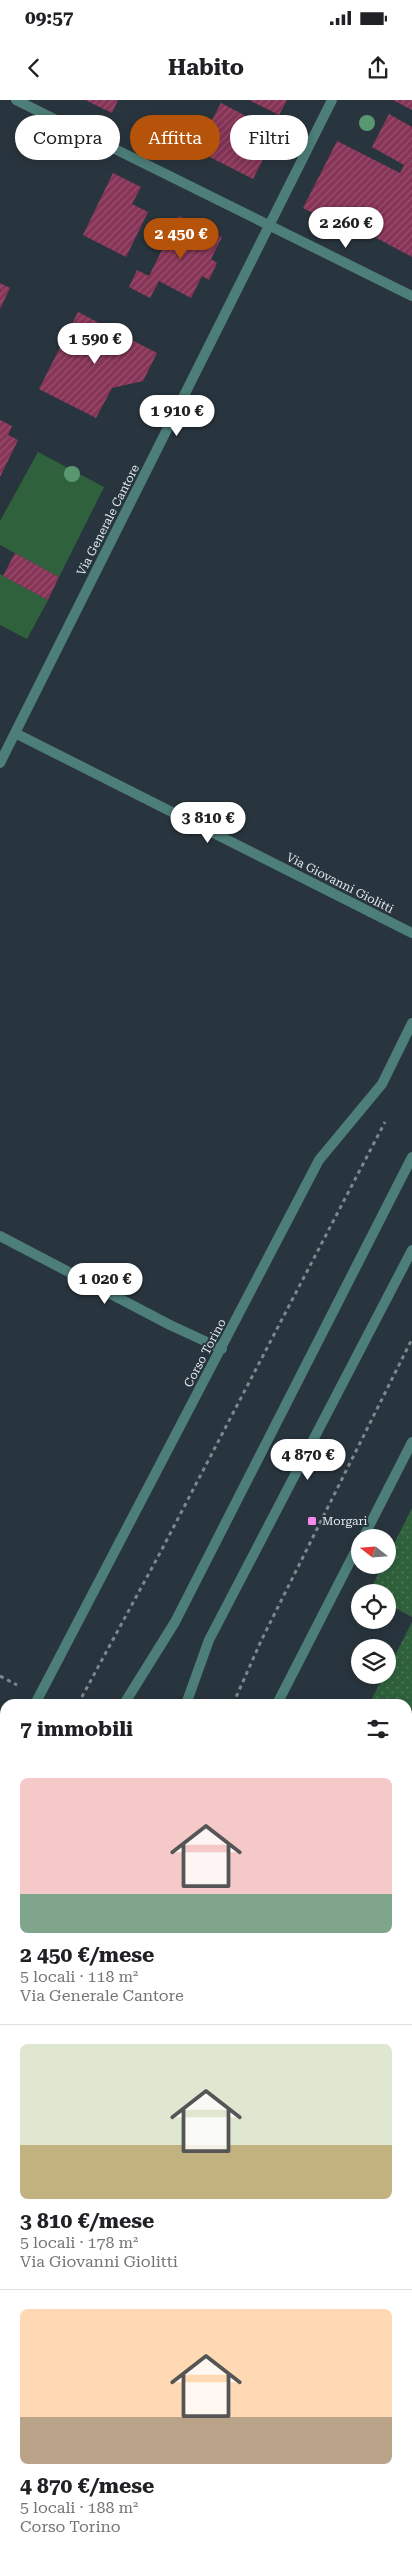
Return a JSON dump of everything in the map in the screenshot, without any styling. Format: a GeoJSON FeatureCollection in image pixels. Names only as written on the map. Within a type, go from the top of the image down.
{"type":"FeatureCollection","features":[{"type":"Feature","properties":{"kind":"street"},"geometry":{"type":"LineString","coordinates":[[16,100],[412,296]]}},
{"type":"Feature","properties":{"kind":"street","name":"Via Generale Cantore"},"geometry":{"type":"LineString","coordinates":[[0,763],[332,100]]}},
{"type":"Feature","properties":{"kind":"street","name":"Via Giovanni Giolitti"},"geometry":{"type":"LineString","coordinates":[[15,733],[412,933]]}},
{"type":"Feature","properties":{"kind":"street","name":"Corso Torino"},"geometry":{"type":"LineString","coordinates":[[38,1699],[319,1160],[382,1084],[412,1023]]}},
{"type":"Feature","properties":{"kind":"street"},"geometry":{"type":"LineString","coordinates":[[127,1699],[175,1622],[412,1157]]}},
{"type":"Feature","properties":{"kind":"street"},"geometry":{"type":"LineString","coordinates":[[0,1236],[170,1325],[222,1349]]}},
{"type":"Feature","properties":{"kind":"street"},"geometry":{"type":"LineString","coordinates":[[188,1699],[209,1640],[412,1250]]}},
{"type":"Feature","properties":{"kind":"street"},"geometry":{"type":"LineString","coordinates":[[367,1529],[412,1442]]}},
{"type":"Feature","properties":{"kind":"street"},"geometry":{"type":"LineString","coordinates":[[280,1699],[351,1560]]}},
{"type":"Feature","properties":{"kind":"path"},"geometry":{"type":"LineString","coordinates":[[81,1699],[174,1527],[387,1116]]}},
{"type":"Feature","properties":{"kind":"path"},"geometry":{"type":"LineString","coordinates":[[235,1699],[261,1641],[412,1340]]}},
{"type":"Feature","properties":{"kind":"green space"},"geometry":{"type":"Polygon","coordinates":[[[38,452],[104,487],[59,577],[0,545],[0,521],[38,452]]]}},
{"type":"Feature","properties":{"kind":"green space"},"geometry":{"type":"Polygon","coordinates":[[[0,574],[48,600],[27,639],[0,625],[0,574]]]}},
{"type":"Feature","properties":{"kind":"green space"},"geometry":{"type":"Polygon","coordinates":[[[412,1508],[412,1617],[396,1608],[396,1584],[373,1584],[378,1574],[396,1574],[396,1540],[412,1508]]]}},
{"type":"Feature","properties":{"kind":"green space"},"geometry":{"type":"Polygon","coordinates":[[[412,1622],[412,1699],[372,1699],[379,1684],[396,1684],[396,1653],[412,1622]]]}},
{"type":"Feature","properties":{"kind":"building"},"geometry":{"type":"Polygon","coordinates":[[[85,100],[118,100],[112,113],[85,100]]]}},
{"type":"Feature","properties":{"kind":"building"},"geometry":{"type":"Polygon","coordinates":[[[249,100],[287,100],[279,115],[249,100]]]}},
{"type":"Feature","properties":{"kind":"building"},"geometry":{"type":"Polygon","coordinates":[[[393,100],[412,100],[412,110],[393,100]]]}},
{"type":"Feature","properties":{"kind":"building"},"geometry":{"type":"Polygon","coordinates":[[[221,103],[244,115],[230,115],[230,160],[263,160],[253,179],[216,160],[220,160],[220,115],[215,115],[221,103]]]}},
{"type":"Feature","properties":{"kind":"building"},"geometry":{"type":"Polygon","coordinates":[[[389,114],[412,127],[412,257],[369,234],[366,240],[303,208],[337,141],[400,173],[404,165],[372,147],[389,114]]]}},
{"type":"Feature","properties":{"kind":"building"},"geometry":{"type":"Polygon","coordinates":[[[113,173],[141,187],[132,204],[148,212],[126,257],[83,235],[113,173]]]}},
{"type":"Feature","properties":{"kind":"building"},"geometry":{"type":"Polygon","coordinates":[[[179,216],[222,237],[211,259],[217,263],[209,280],[202,276],[191,298],[159,281],[150,298],[129,287],[137,270],[149,276],[179,216]]]}},
{"type":"Feature","properties":{"kind":"building"},"geometry":{"type":"Polygon","coordinates":[[[0,283],[10,288],[0,309],[0,283]]]}},
{"type":"Feature","properties":{"kind":"building"},"geometry":{"type":"Polygon","coordinates":[[[78,312],[157,353],[143,381],[112,388],[96,418],[39,389],[78,312]]]}},
{"type":"Feature","properties":{"kind":"building"},"geometry":{"type":"Polygon","coordinates":[[[0,420],[12,426],[8,435],[18,440],[0,477],[0,420]]]}},
{"type":"Feature","properties":{"kind":"building"},"geometry":{"type":"Polygon","coordinates":[[[15,553],[59,577],[48,600],[3,576],[15,553]]]}},
{"type":"Feature","properties":{"kind":"place","name":"Morgari"},"geometry":{"type":"Point","coordinates":[312,1521]}}]}
